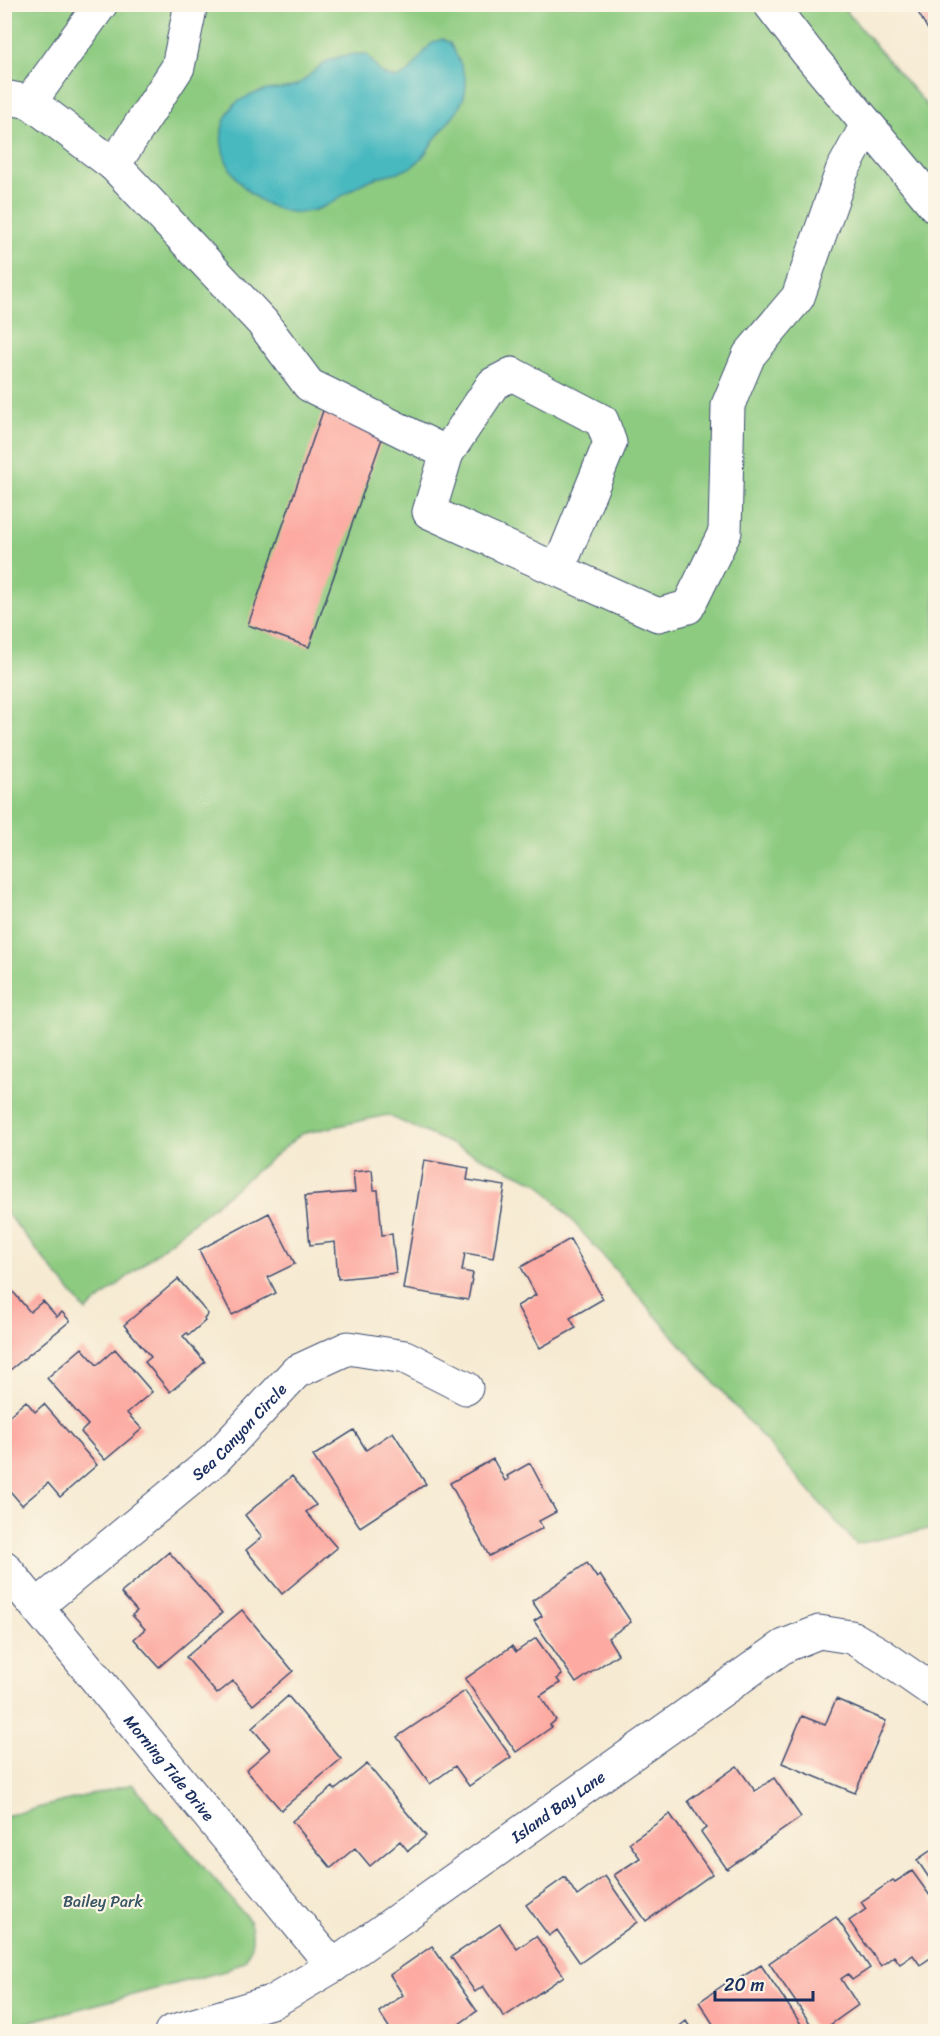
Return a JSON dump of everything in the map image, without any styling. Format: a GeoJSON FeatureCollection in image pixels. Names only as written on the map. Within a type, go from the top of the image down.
{"type":"FeatureCollection","features":[{"type":"Feature","properties":{"kind":"street"},"geometry":{"type":"LineString","coordinates":[[101,4],[17,99],[114,165],[262,322],[309,385],[447,453]]}},
{"type":"Feature","properties":{"kind":"street"},"geometry":{"type":"LineString","coordinates":[[114,165],[178,67],[190,4]]}},
{"type":"Feature","properties":{"kind":"street"},"geometry":{"type":"LineString","coordinates":[[770,4],[936,207]]}},
{"type":"Feature","properties":{"kind":"street"},"geometry":{"type":"LineString","coordinates":[[558,570],[610,443],[602,421],[512,374],[493,384],[447,453],[429,512],[658,615],[688,607],[725,532],[728,405],[749,355],[798,297],[842,171],[867,125]]}},
{"type":"Feature","properties":{"kind":"street","name":"Sea Canyon Circle"},"geometry":{"type":"LineString","coordinates":[[37,1606],[215,1459],[296,1372],[348,1348],[405,1357],[466,1388]]}},
{"type":"Feature","properties":{"kind":"street","name":"Morning Tide Drive"},"geometry":{"type":"LineString","coordinates":[[4,1568],[333,1966]]}},
{"type":"Feature","properties":{"kind":"street","name":"Island Bay Lane"},"geometry":{"type":"LineString","coordinates":[[171,2031],[274,2001],[333,1966],[784,1646],[819,1632],[851,1637],[936,1693]]}},
{"type":"Feature","properties":{"kind":"green space"},"geometry":{"type":"Polygon","coordinates":[[[4,5],[841,5],[935,115],[935,1528],[856,1544],[540,1184],[387,1115],[301,1134],[86,1311],[5,1211],[4,5]]]}},
{"type":"Feature","properties":{"kind":"green space","name":"Bailey Park"},"geometry":{"type":"Polygon","coordinates":[[[132,1784],[249,1920],[252,1941],[245,1961],[225,1971],[5,2028],[5,1816],[132,1784]]]}},
{"type":"Feature","properties":{"kind":"water"},"geometry":{"type":"Polygon","coordinates":[[[442,39],[450,43],[460,64],[466,80],[465,93],[453,116],[424,155],[410,168],[365,182],[321,208],[304,212],[285,211],[267,204],[250,193],[236,178],[226,160],[222,142],[224,123],[237,102],[263,91],[294,86],[324,63],[347,55],[366,54],[382,73],[400,77],[412,69],[431,45],[442,39]]]}},
{"type":"Feature","properties":{"kind":"building"},"geometry":{"type":"Polygon","coordinates":[[[914,5],[936,5],[936,44],[914,5]]]}},
{"type":"Feature","properties":{"kind":"building"},"geometry":{"type":"Polygon","coordinates":[[[324,408],[385,430],[309,647],[248,625],[324,408]]]}},
{"type":"Feature","properties":{"kind":"building"},"geometry":{"type":"Polygon","coordinates":[[[424,1160],[469,1168],[467,1180],[505,1186],[493,1258],[465,1253],[462,1271],[473,1273],[468,1300],[403,1289],[424,1160]]]}},
{"type":"Feature","properties":{"kind":"building"},"geometry":{"type":"Polygon","coordinates":[[[372,1170],[374,1190],[378,1190],[382,1235],[392,1234],[396,1273],[338,1279],[335,1242],[310,1245],[305,1196],[355,1192],[353,1172],[372,1170]]]}},
{"type":"Feature","properties":{"kind":"building"},"geometry":{"type":"Polygon","coordinates":[[[269,1213],[295,1264],[268,1277],[276,1293],[232,1315],[199,1250],[269,1213]]]}},
{"type":"Feature","properties":{"kind":"building"},"geometry":{"type":"Polygon","coordinates":[[[570,1239],[603,1299],[570,1318],[576,1328],[540,1348],[517,1306],[536,1295],[521,1267],[570,1239]]]}},
{"type":"Feature","properties":{"kind":"building"},"geometry":{"type":"Polygon","coordinates":[[[178,1279],[208,1314],[205,1321],[189,1335],[187,1333],[183,1336],[205,1362],[170,1392],[145,1362],[151,1357],[124,1325],[178,1279]]]}},
{"type":"Feature","properties":{"kind":"building"},"geometry":{"type":"Polygon","coordinates":[[[4,1281],[30,1312],[43,1301],[57,1317],[62,1312],[70,1321],[4,1375],[4,1281]]]}},
{"type":"Feature","properties":{"kind":"building"},"geometry":{"type":"Polygon","coordinates":[[[82,1348],[97,1365],[115,1349],[152,1392],[127,1413],[142,1429],[105,1460],[81,1432],[88,1425],[47,1378],[82,1348]]]}},
{"type":"Feature","properties":{"kind":"building"},"geometry":{"type":"Polygon","coordinates":[[[26,1401],[35,1412],[44,1404],[97,1465],[60,1497],[48,1483],[22,1505],[4,1484],[4,1420],[26,1401]]]}},
{"type":"Feature","properties":{"kind":"building"},"geometry":{"type":"Polygon","coordinates":[[[354,1430],[366,1450],[393,1432],[426,1484],[360,1527],[313,1456],[354,1430]]]}},
{"type":"Feature","properties":{"kind":"building"},"geometry":{"type":"Polygon","coordinates":[[[493,1459],[505,1481],[509,1479],[507,1476],[530,1463],[556,1512],[539,1521],[543,1528],[489,1556],[450,1483],[493,1459]]]}},
{"type":"Feature","properties":{"kind":"building"},"geometry":{"type":"Polygon","coordinates":[[[292,1476],[316,1505],[306,1512],[337,1548],[282,1594],[246,1550],[262,1537],[245,1515],[292,1476]]]}},
{"type":"Feature","properties":{"kind":"building"},"geometry":{"type":"Polygon","coordinates":[[[169,1552],[222,1613],[159,1667],[134,1639],[145,1629],[132,1615],[137,1611],[121,1593],[169,1552]]]}},
{"type":"Feature","properties":{"kind":"building"},"geometry":{"type":"Polygon","coordinates":[[[587,1563],[597,1578],[600,1575],[631,1622],[608,1638],[618,1654],[576,1683],[534,1621],[542,1616],[532,1601],[587,1563]]]}},
{"type":"Feature","properties":{"kind":"building"},"geometry":{"type":"Polygon","coordinates":[[[242,1610],[293,1671],[253,1705],[233,1681],[217,1694],[186,1657],[242,1610]]]}},
{"type":"Feature","properties":{"kind":"building"},"geometry":{"type":"Polygon","coordinates":[[[536,1638],[562,1675],[557,1679],[560,1683],[540,1696],[556,1720],[550,1725],[552,1727],[516,1752],[465,1679],[512,1646],[516,1652],[536,1638]]]}},
{"type":"Feature","properties":{"kind":"building"},"geometry":{"type":"Polygon","coordinates":[[[465,1691],[511,1757],[469,1786],[455,1766],[430,1784],[397,1737],[465,1691]]]}},
{"type":"Feature","properties":{"kind":"building"},"geometry":{"type":"Polygon","coordinates":[[[288,1696],[341,1759],[281,1810],[246,1770],[270,1749],[252,1728],[288,1696]]]}},
{"type":"Feature","properties":{"kind":"building"},"geometry":{"type":"Polygon","coordinates":[[[836,1699],[886,1721],[855,1793],[782,1763],[802,1716],[825,1725],[836,1699]]]}},
{"type":"Feature","properties":{"kind":"building"},"geometry":{"type":"Polygon","coordinates":[[[367,1764],[426,1836],[408,1851],[400,1841],[370,1866],[355,1848],[331,1868],[292,1821],[333,1787],[335,1790],[367,1764]]]}},
{"type":"Feature","properties":{"kind":"building"},"geometry":{"type":"Polygon","coordinates":[[[737,1766],[755,1791],[774,1778],[801,1817],[727,1869],[701,1832],[706,1828],[688,1801],[737,1766]]]}},
{"type":"Feature","properties":{"kind":"building"},"geometry":{"type":"Polygon","coordinates":[[[670,1814],[712,1874],[646,1921],[614,1875],[640,1858],[629,1843],[670,1814]]]}},
{"type":"Feature","properties":{"kind":"building"},"geometry":{"type":"Polygon","coordinates":[[[936,1847],[936,1888],[917,1860],[936,1847]]]}},
{"type":"Feature","properties":{"kind":"building"},"geometry":{"type":"Polygon","coordinates":[[[912,1871],[936,1904],[936,1954],[920,1965],[913,1955],[900,1964],[894,1956],[881,1966],[849,1921],[866,1909],[861,1902],[893,1880],[895,1882],[912,1871]]]}},
{"type":"Feature","properties":{"kind":"building"},"geometry":{"type":"Polygon","coordinates":[[[605,1876],[637,1922],[580,1963],[557,1930],[549,1936],[526,1905],[565,1877],[577,1896],[605,1876]]]}},
{"type":"Feature","properties":{"kind":"building"},"geometry":{"type":"Polygon","coordinates":[[[836,1917],[870,1968],[852,1980],[848,1974],[841,1979],[858,2005],[820,2032],[816,2032],[769,1963],[836,1917]]]}},
{"type":"Feature","properties":{"kind":"building"},"geometry":{"type":"Polygon","coordinates":[[[500,1924],[517,1949],[536,1936],[564,1976],[504,2017],[483,1986],[475,1992],[451,1957],[500,1924]]]}},
{"type":"Feature","properties":{"kind":"building"},"geometry":{"type":"Polygon","coordinates":[[[432,1946],[477,2011],[448,2032],[392,2032],[379,2012],[403,1995],[390,1975],[432,1946]]]}},
{"type":"Feature","properties":{"kind":"building"},"geometry":{"type":"Polygon","coordinates":[[[761,1965],[805,2030],[804,2032],[718,2032],[699,2002],[732,1979],[734,1982],[761,1965]]]}},
{"type":"Feature","properties":{"kind":"building"},"geometry":{"type":"Polygon","coordinates":[[[686,2021],[693,2032],[672,2032],[686,2021]]]}}]}
